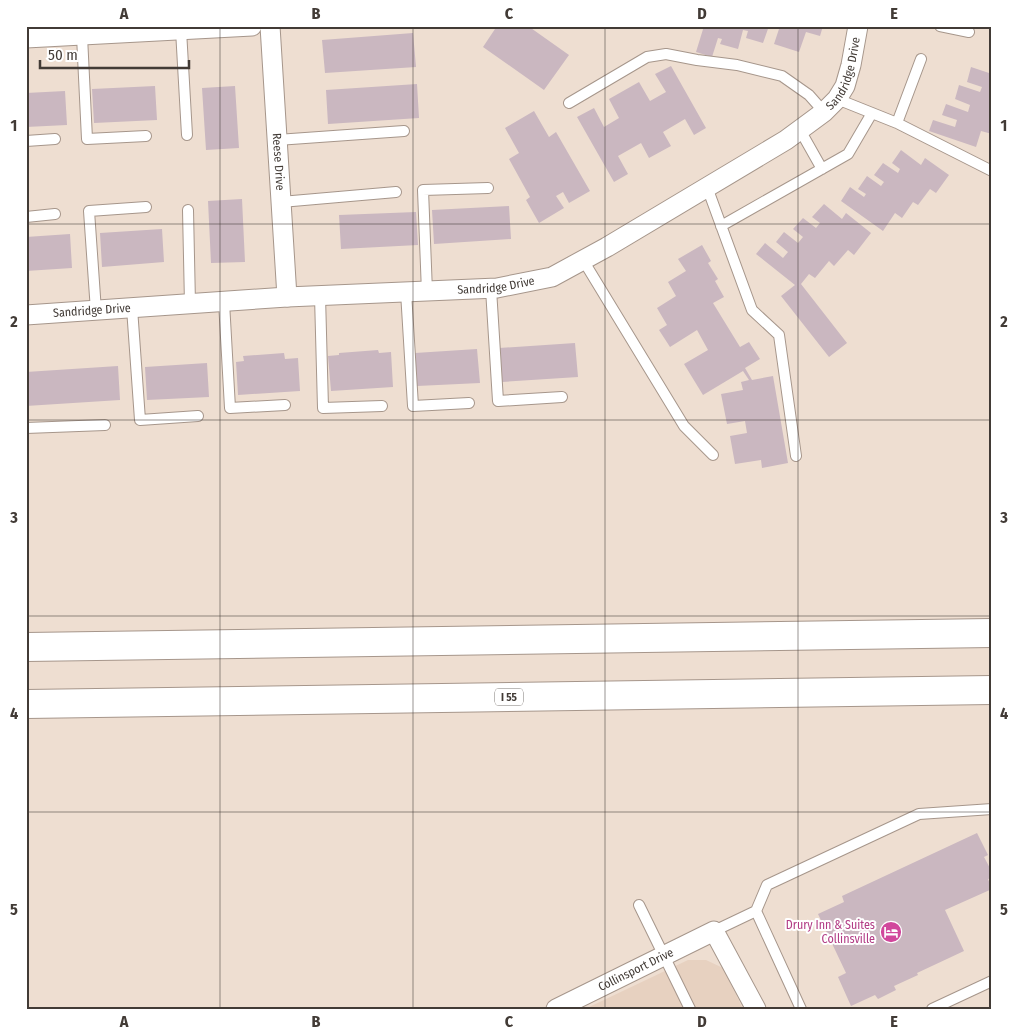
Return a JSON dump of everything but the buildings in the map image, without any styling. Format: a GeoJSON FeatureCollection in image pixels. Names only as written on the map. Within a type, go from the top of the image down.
{"type":"FeatureCollection","features":[{"type":"Feature","properties":{"kind":"highway"},"geometry":{"type":"LineString","coordinates":[[26,647],[992,633]]}},
{"type":"Feature","properties":{"kind":"highway","name":"I 55"},"geometry":{"type":"LineString","coordinates":[[26,704],[992,690]]}},
{"type":"Feature","properties":{"kind":"street"},"geometry":{"type":"LineString","coordinates":[[26,38],[252,26]]}},
{"type":"Feature","properties":{"kind":"street","name":"Reese Drive"},"geometry":{"type":"LineString","coordinates":[[270,26],[287,298]]}},
{"type":"Feature","properties":{"kind":"street","name":"Sandridge Drive"},"geometry":{"type":"LineString","coordinates":[[26,315],[320,296],[491,289],[552,277],[707,187],[800,130],[830,106],[845,86],[851,66],[858,26]]}},
{"type":"Feature","properties":{"kind":"street"},"geometry":{"type":"LineString","coordinates":[[714,931],[756,1009]]}},
{"type":"Feature","properties":{"kind":"street","name":"Collinsport Drive"},"geometry":{"type":"LineString","coordinates":[[559,1008],[714,931]]}},
{"type":"Feature","properties":{"kind":"lane"},"geometry":{"type":"LineString","coordinates":[[940,26],[969,32]]}},
{"type":"Feature","properties":{"kind":"lane"},"geometry":{"type":"LineString","coordinates":[[181,30],[187,135]]}},
{"type":"Feature","properties":{"kind":"lane"},"geometry":{"type":"LineString","coordinates":[[82,36],[87,139],[146,136]]}},
{"type":"Feature","properties":{"kind":"lane"},"geometry":{"type":"LineString","coordinates":[[569,103],[647,56],[666,54],[737,65],[782,76],[809,95],[830,106],[872,113],[897,123],[992,171]]}},
{"type":"Feature","properties":{"kind":"lane"},"geometry":{"type":"LineString","coordinates":[[897,123],[921,59]]}},
{"type":"Feature","properties":{"kind":"lane"},"geometry":{"type":"LineString","coordinates":[[721,226],[848,154],[872,113]]}},
{"type":"Feature","properties":{"kind":"lane"},"geometry":{"type":"LineString","coordinates":[[800,130],[822,169]]}},
{"type":"Feature","properties":{"kind":"lane"},"geometry":{"type":"LineString","coordinates":[[277,140],[404,131]]}},
{"type":"Feature","properties":{"kind":"lane"},"geometry":{"type":"LineString","coordinates":[[26,141],[55,139]]}},
{"type":"Feature","properties":{"kind":"lane"},"geometry":{"type":"LineString","coordinates":[[707,187],[752,310],[779,335],[796,456]]}},
{"type":"Feature","properties":{"kind":"lane"},"geometry":{"type":"LineString","coordinates":[[427,292],[423,190],[488,188]]}},
{"type":"Feature","properties":{"kind":"lane"},"geometry":{"type":"LineString","coordinates":[[281,202],[396,192]]}},
{"type":"Feature","properties":{"kind":"lane"},"geometry":{"type":"LineString","coordinates":[[96,311],[89,211],[146,207]]}},
{"type":"Feature","properties":{"kind":"lane"},"geometry":{"type":"LineString","coordinates":[[188,210],[190,304]]}},
{"type":"Feature","properties":{"kind":"lane"},"geometry":{"type":"LineString","coordinates":[[26,217],[55,214]]}},
{"type":"Feature","properties":{"kind":"lane"},"geometry":{"type":"LineString","coordinates":[[583,260],[684,426],[713,455]]}},
{"type":"Feature","properties":{"kind":"lane"},"geometry":{"type":"LineString","coordinates":[[491,289],[498,400],[562,397]]}},
{"type":"Feature","properties":{"kind":"lane"},"geometry":{"type":"LineString","coordinates":[[406,292],[413,406],[469,403]]}},
{"type":"Feature","properties":{"kind":"lane"},"geometry":{"type":"LineString","coordinates":[[320,296],[323,408],[382,406]]}},
{"type":"Feature","properties":{"kind":"lane"},"geometry":{"type":"LineString","coordinates":[[224,302],[230,408],[285,405]]}},
{"type":"Feature","properties":{"kind":"lane"},"geometry":{"type":"LineString","coordinates":[[132,308],[140,420],[198,416]]}},
{"type":"Feature","properties":{"kind":"lane"},"geometry":{"type":"LineString","coordinates":[[26,428],[105,425]]}},
{"type":"Feature","properties":{"kind":"lane"},"geometry":{"type":"LineString","coordinates":[[714,931],[756,911],[767,885],[919,814],[992,809]]}},
{"type":"Feature","properties":{"kind":"lane"},"geometry":{"type":"LineString","coordinates":[[639,905],[690,1009]]}},
{"type":"Feature","properties":{"kind":"lane"},"geometry":{"type":"LineString","coordinates":[[756,911],[801,1009]]}},
{"type":"Feature","properties":{"kind":"lane"},"geometry":{"type":"LineString","coordinates":[[932,1009],[992,981]]}},
{"type":"Feature","properties":{"kind":"shaded area"},"geometry":{"type":"Polygon","coordinates":[[[688,960],[706,960],[723,968],[743,1009],[585,1009],[688,960]]]}},
{"type":"Feature","properties":{"kind":"place","name":"Drury Inn & Suites Collinsville"},"geometry":{"type":"Point","coordinates":[891,932]}}]}
